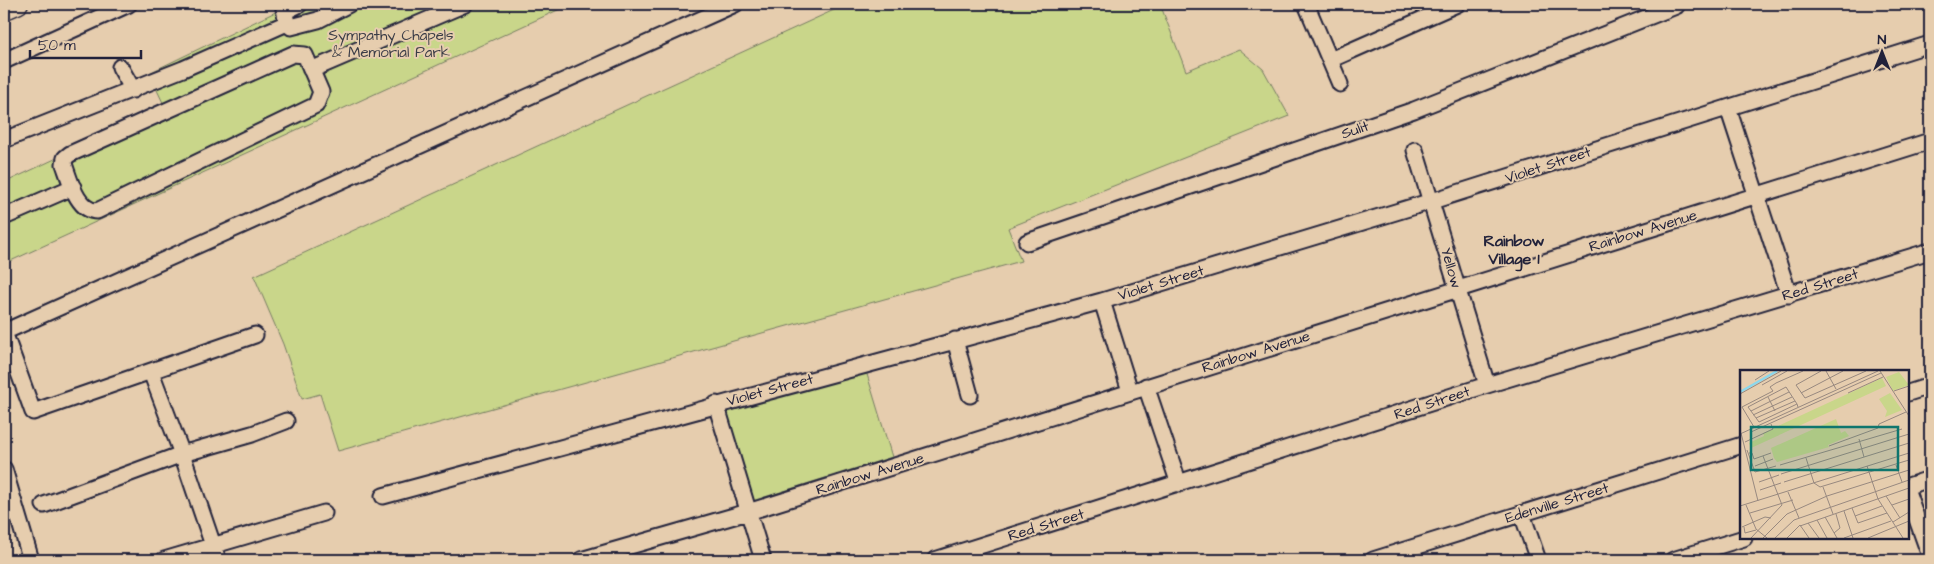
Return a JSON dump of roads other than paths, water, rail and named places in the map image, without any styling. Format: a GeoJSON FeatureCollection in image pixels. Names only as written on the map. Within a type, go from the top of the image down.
{"type":"FeatureCollection","features":[{"type":"Feature","properties":{"kind":"main road"},"geometry":{"type":"LineString","coordinates":[[4,10],[18,4]]}},
{"type":"Feature","properties":{"kind":"street"},"geometry":{"type":"LineString","coordinates":[[4,60],[129,4]]}},
{"type":"Feature","properties":{"kind":"street"},"geometry":{"type":"LineString","coordinates":[[4,140],[133,90],[300,4]]}},
{"type":"Feature","properties":{"kind":"street"},"geometry":{"type":"LineString","coordinates":[[285,12],[291,27],[303,25],[349,4]]}},
{"type":"Feature","properties":{"kind":"street"},"geometry":{"type":"LineString","coordinates":[[312,70],[465,4]]}},
{"type":"Feature","properties":{"kind":"street"},"geometry":{"type":"LineString","coordinates":[[255,335],[33,412],[4,332],[735,4]]}},
{"type":"Feature","properties":{"kind":"street"},"geometry":{"type":"LineString","coordinates":[[1306,4],[1340,84]]}},
{"type":"Feature","properties":{"kind":"street"},"geometry":{"type":"LineString","coordinates":[[1330,60],[1457,4]]}},
{"type":"Feature","properties":{"kind":"street","name":"Sulit"},"geometry":{"type":"LineString","coordinates":[[1027,242],[1414,110],[1676,6],[1676,4]]}},
{"type":"Feature","properties":{"kind":"street","name":"Violet Street"},"geometry":{"type":"LineString","coordinates":[[384,496],[716,404],[1102,301],[1432,201],[1930,44]]}},
{"type":"Feature","properties":{"kind":"street"},"geometry":{"type":"LineString","coordinates":[[293,54],[305,55],[312,70],[321,92],[316,105],[97,211],[89,211],[82,206],[64,164],[65,158],[70,154],[293,54]]}},
{"type":"Feature","properties":{"kind":"street"},"geometry":{"type":"LineString","coordinates":[[120,67],[133,90]]}},
{"type":"Feature","properties":{"kind":"street"},"geometry":{"type":"LineString","coordinates":[[1728,108],[1789,295]]}},
{"type":"Feature","properties":{"kind":"street","name":"Rainbow Avenue"},"geometry":{"type":"LineString","coordinates":[[581,560],[748,512],[1930,141]]}},
{"type":"Feature","properties":{"kind":"street","name":"Yellow"},"geometry":{"type":"LineString","coordinates":[[1415,150],[1487,385]]}},
{"type":"Feature","properties":{"kind":"street"},"geometry":{"type":"LineString","coordinates":[[4,217],[73,187]]}},
{"type":"Feature","properties":{"kind":"street","name":"Red Street"},"geometry":{"type":"LineString","coordinates":[[936,560],[1487,385],[1930,251]]}},
{"type":"Feature","properties":{"kind":"street"},"geometry":{"type":"LineString","coordinates":[[1102,301],[1130,391]]}},
{"type":"Feature","properties":{"kind":"street"},"geometry":{"type":"LineString","coordinates":[[955,340],[970,395]]}},
{"type":"Feature","properties":{"kind":"street"},"geometry":{"type":"LineString","coordinates":[[151,372],[182,454],[218,560]]}},
{"type":"Feature","properties":{"kind":"street"},"geometry":{"type":"LineString","coordinates":[[1146,386],[1179,484]]}},
{"type":"Feature","properties":{"kind":"street"},"geometry":{"type":"LineString","coordinates":[[1909,393],[1930,386]]}},
{"type":"Feature","properties":{"kind":"street"},"geometry":{"type":"LineString","coordinates":[[716,404],[763,560]]}},
{"type":"Feature","properties":{"kind":"street"},"geometry":{"type":"LineString","coordinates":[[44,504],[182,454],[252,434],[286,421]]}},
{"type":"Feature","properties":{"kind":"street","name":"Edenville Street"},"geometry":{"type":"LineString","coordinates":[[1373,560],[1740,446]]}},
{"type":"Feature","properties":{"kind":"street"},"geometry":{"type":"LineString","coordinates":[[4,470],[31,560]]}},
{"type":"Feature","properties":{"kind":"street"},"geometry":{"type":"LineString","coordinates":[[1909,486],[1930,479]]}},
{"type":"Feature","properties":{"kind":"street"},"geometry":{"type":"LineString","coordinates":[[1909,497],[1930,556]]}},
{"type":"Feature","properties":{"kind":"street"},"geometry":{"type":"LineString","coordinates":[[164,560],[324,513]]}},
{"type":"Feature","properties":{"kind":"street"},"geometry":{"type":"LineString","coordinates":[[1522,514],[1538,560]]}},
{"type":"Feature","properties":{"kind":"street"},"geometry":{"type":"LineString","coordinates":[[1673,560],[1741,539]]}},
{"type":"Feature","properties":{"kind":"district","name":"Rainbow Village 1"},"geometry":{"type":"Point","coordinates":[1514,250]}},
{"type":"Feature","properties":{"kind":"park label","name":"Sympathy Chapels & Memorial Park"},"geometry":{"type":"Point","coordinates":[391,44]}}]}
